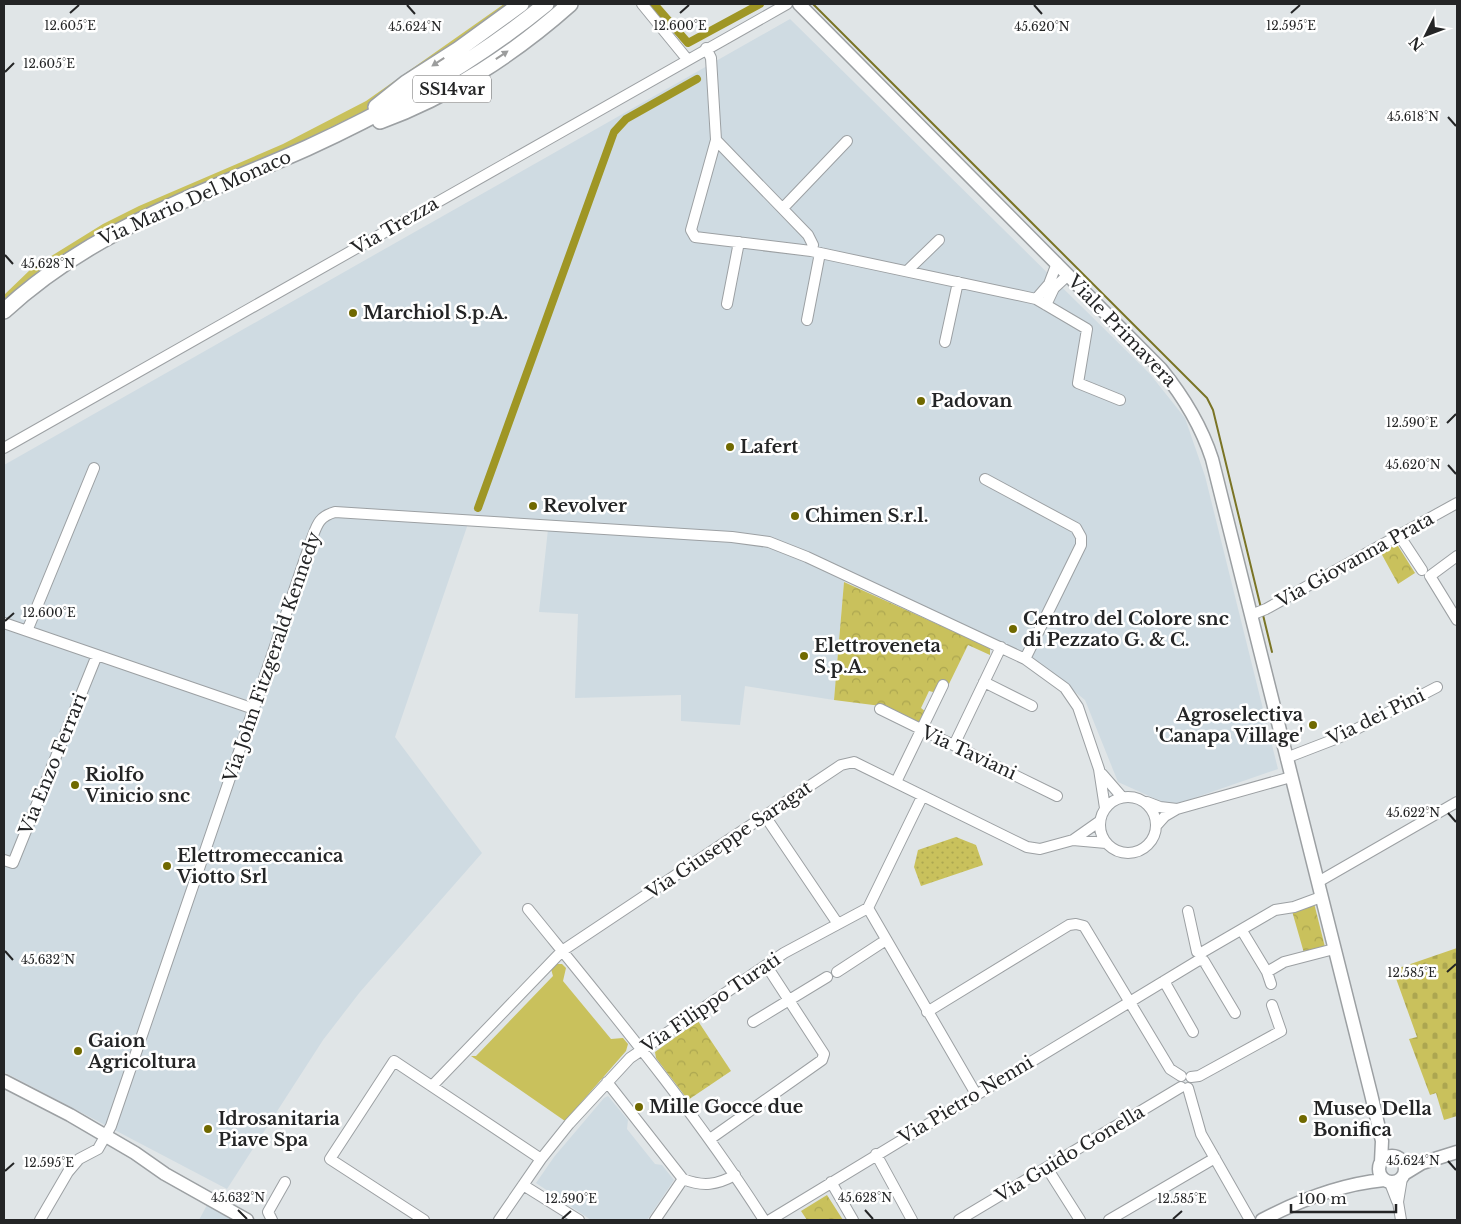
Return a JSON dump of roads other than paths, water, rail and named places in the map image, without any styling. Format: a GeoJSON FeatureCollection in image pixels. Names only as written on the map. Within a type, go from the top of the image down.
{"type":"FeatureCollection","features":[{"type":"Feature","properties":{"kind":"highway","name":"SS14var"},"geometry":{"type":"LineString","coordinates":[[317,143],[371,111],[406,83],[459,49],[521,4]]}},
{"type":"Feature","properties":{"kind":"highway","name":"SS14var"},"geometry":{"type":"LineString","coordinates":[[317,143],[412,110],[435,99],[507,52],[570,4]]}},
{"type":"Feature","properties":{"kind":"highway"},"geometry":{"type":"LineString","coordinates":[[317,143],[376,115],[439,79],[544,5]]}},
{"type":"Feature","properties":{"kind":"highway","name":"Via Mario Del Monaco"},"geometry":{"type":"LineString","coordinates":[[4,311],[55,270],[110,234],[171,205],[317,143]]}},
{"type":"Feature","properties":{"kind":"main road","name":"Viale Primavera"},"geometry":{"type":"LineString","coordinates":[[799,4],[1161,369],[1185,399],[1196,420],[1212,459],[1253,614],[1286,758],[1382,1141],[1396,1172]]}},
{"type":"Feature","properties":{"kind":"main road"},"geometry":{"type":"LineString","coordinates":[[4,1081],[105,1139],[148,1168],[165,1174]]}},
{"type":"Feature","properties":{"kind":"main road"},"geometry":{"type":"LineString","coordinates":[[22,1091],[58,1115],[142,1157],[165,1174],[247,1220]]}},
{"type":"Feature","properties":{"kind":"main road","name":"Viale Primavera"},"geometry":{"type":"LineString","coordinates":[[1380,1165],[1382,1141]]}},
{"type":"Feature","properties":{"kind":"main road"},"geometry":{"type":"LineString","coordinates":[[1262,1220],[1307,1199],[1457,1152]]}},
{"type":"Feature","properties":{"kind":"main road"},"geometry":{"type":"LineString","coordinates":[[1360,1182],[1386,1158],[1396,1172]]}},
{"type":"Feature","properties":{"kind":"main road"},"geometry":{"type":"LineString","coordinates":[[1380,1165],[1380,1174],[1396,1172]]}},
{"type":"Feature","properties":{"kind":"street"},"geometry":{"type":"LineString","coordinates":[[642,4],[686,60]]}},
{"type":"Feature","properties":{"kind":"street","name":"Via Trezza"},"geometry":{"type":"LineString","coordinates":[[4,448],[786,4]]}},
{"type":"Feature","properties":{"kind":"street"},"geometry":{"type":"LineString","coordinates":[[706,48],[711,58],[716,140],[692,230],[695,238],[816,252],[1036,299],[1087,329],[1078,382],[1120,400]]}},
{"type":"Feature","properties":{"kind":"street"},"geometry":{"type":"LineString","coordinates":[[716,140],[808,235],[816,252],[807,320]]}},
{"type":"Feature","properties":{"kind":"street"},"geometry":{"type":"LineString","coordinates":[[783,208],[847,141]]}},
{"type":"Feature","properties":{"kind":"street"},"geometry":{"type":"LineString","coordinates":[[907,271],[939,240]]}},
{"type":"Feature","properties":{"kind":"street"},"geometry":{"type":"LineString","coordinates":[[728,304],[739,242]]}},
{"type":"Feature","properties":{"kind":"street"},"geometry":{"type":"LineString","coordinates":[[1036,299],[1049,284],[1057,263]]}},
{"type":"Feature","properties":{"kind":"street"},"geometry":{"type":"LineString","coordinates":[[1046,305],[1054,288],[1068,275]]}},
{"type":"Feature","properties":{"kind":"street"},"geometry":{"type":"LineString","coordinates":[[945,342],[958,282]]}},
{"type":"Feature","properties":{"kind":"street"},"geometry":{"type":"LineString","coordinates":[[27,631],[94,468]]}},
{"type":"Feature","properties":{"kind":"street"},"geometry":{"type":"LineString","coordinates":[[985,479],[1076,528],[1081,537],[1081,545],[1026,659]]}},
{"type":"Feature","properties":{"kind":"street","name":"Via Giovanna Prata"},"geometry":{"type":"LineString","coordinates":[[1253,614],[1266,609],[1457,503]]}},
{"type":"Feature","properties":{"kind":"street","name":"Via John Fitzgerald Kennedy"},"geometry":{"type":"LineString","coordinates":[[105,1139],[319,519],[335,512],[732,537],[769,542],[1026,659],[1065,688],[1078,707],[1099,769],[1105,808],[1100,821]]}},
{"type":"Feature","properties":{"kind":"street"},"geometry":{"type":"LineString","coordinates":[[1399,535],[1422,570]]}},
{"type":"Feature","properties":{"kind":"street"},"geometry":{"type":"LineString","coordinates":[[1457,556],[1430,576],[1457,620]]}},
{"type":"Feature","properties":{"kind":"street"},"geometry":{"type":"LineString","coordinates":[[4,622],[254,709]]}},
{"type":"Feature","properties":{"kind":"street"},"geometry":{"type":"LineString","coordinates":[[954,745],[1001,647]]}},
{"type":"Feature","properties":{"kind":"street","name":"Via Enzo Ferrari"},"geometry":{"type":"LineString","coordinates":[[4,860],[14,863],[97,655]]}},
{"type":"Feature","properties":{"kind":"street"},"geometry":{"type":"LineString","coordinates":[[984,682],[1032,706]]}},
{"type":"Feature","properties":{"kind":"street"},"geometry":{"type":"LineString","coordinates":[[896,782],[943,685]]}},
{"type":"Feature","properties":{"kind":"street","name":"Via dei Pini"},"geometry":{"type":"LineString","coordinates":[[1286,758],[1343,736],[1437,687]]}},
{"type":"Feature","properties":{"kind":"street","name":"Via Taviani"},"geometry":{"type":"LineString","coordinates":[[880,709],[1057,796]]}},
{"type":"Feature","properties":{"kind":"street","name":"Via Giuseppe Saragat"},"geometry":{"type":"LineString","coordinates":[[432,1086],[562,951],[841,765],[854,762],[1027,848],[1040,849],[1073,840],[1100,821]]}},
{"type":"Feature","properties":{"kind":"street","name":"Via John Fitzgerald Kennedy"},"geometry":{"type":"LineString","coordinates":[[1099,769],[1110,785],[1122,797]]}},
{"type":"Feature","properties":{"kind":"street"},"geometry":{"type":"LineString","coordinates":[[1100,821],[1100,832],[1106,843],[1113,849],[1124,853],[1139,851],[1151,842],[1156,826],[1165,816],[1177,809],[1291,777]]}},
{"type":"Feature","properties":{"kind":"street"},"geometry":{"type":"LineString","coordinates":[[922,797],[868,908],[976,1094]]}},
{"type":"Feature","properties":{"kind":"street"},"geometry":{"type":"LineString","coordinates":[[1105,808],[1112,801],[1122,797],[1132,797],[1160,807],[1177,809]]}},
{"type":"Feature","properties":{"kind":"street"},"geometry":{"type":"LineString","coordinates":[[1142,800],[1153,812],[1156,826]]}},
{"type":"Feature","properties":{"kind":"street"},"geometry":{"type":"LineString","coordinates":[[1318,882],[1457,802]]}},
{"type":"Feature","properties":{"kind":"street"},"geometry":{"type":"LineString","coordinates":[[765,816],[838,924]]}},
{"type":"Feature","properties":{"kind":"street","name":"Via Giuseppe Saragat"},"geometry":{"type":"LineString","coordinates":[[1073,840],[1106,843]]}},
{"type":"Feature","properties":{"kind":"street"},"geometry":{"type":"LineString","coordinates":[[1188,911],[1197,952],[1202,953],[1274,910],[1294,907],[1321,897]]}},
{"type":"Feature","properties":{"kind":"street","name":"Via Filippo Turati"},"geometry":{"type":"LineString","coordinates":[[499,1220],[541,1159],[607,1082],[642,1049],[766,965],[868,908]]}},
{"type":"Feature","properties":{"kind":"street"},"geometry":{"type":"LineString","coordinates":[[528,909],[642,1049],[710,1138],[764,1220]]}},
{"type":"Feature","properties":{"kind":"street"},"geometry":{"type":"LineString","coordinates":[[927,1012],[1069,925],[1084,926],[1170,1069],[1185,1082],[1196,1126],[1250,1220]]}},
{"type":"Feature","properties":{"kind":"street"},"geometry":{"type":"LineString","coordinates":[[1244,934],[1267,972],[1271,984]]}},
{"type":"Feature","properties":{"kind":"street"},"geometry":{"type":"LineString","coordinates":[[838,972],[886,940]]}},
{"type":"Feature","properties":{"kind":"street"},"geometry":{"type":"LineString","coordinates":[[1267,972],[1284,962],[1334,948]]}},
{"type":"Feature","properties":{"kind":"street","name":"Via Pietro Nenni"},"geometry":{"type":"LineString","coordinates":[[770,1220],[876,1154],[1199,960],[1204,961],[1235,1013]]}},
{"type":"Feature","properties":{"kind":"street"},"geometry":{"type":"LineString","coordinates":[[710,1138],[822,1060],[824,1054],[766,965]]}},
{"type":"Feature","properties":{"kind":"street"},"geometry":{"type":"LineString","coordinates":[[753,1022],[827,977]]}},
{"type":"Feature","properties":{"kind":"street"},"geometry":{"type":"LineString","coordinates":[[1164,981],[1193,1032]]}},
{"type":"Feature","properties":{"kind":"street","name":"Via Guido Gonella"},"geometry":{"type":"LineString","coordinates":[[959,1220],[1185,1082],[1200,1076],[1281,1031],[1272,1005]]}},
{"type":"Feature","properties":{"kind":"street"},"geometry":{"type":"LineString","coordinates":[[424,1220],[330,1159],[394,1062],[541,1159]]}},
{"type":"Feature","properties":{"kind":"street"},"geometry":{"type":"LineString","coordinates":[[607,1082],[683,1179],[699,1185],[711,1185],[735,1175]]}},
{"type":"Feature","properties":{"kind":"street"},"geometry":{"type":"LineString","coordinates":[[40,1220],[68,1172],[79,1159],[98,1149],[105,1139]]}},
{"type":"Feature","properties":{"kind":"street"},"geometry":{"type":"LineString","coordinates":[[876,1154],[912,1220]]}},
{"type":"Feature","properties":{"kind":"street"},"geometry":{"type":"LineString","coordinates":[[1109,1220],[1215,1158]]}},
{"type":"Feature","properties":{"kind":"street"},"geometry":{"type":"LineString","coordinates":[[1047,1168],[1080,1220]]}},
{"type":"Feature","properties":{"kind":"street","name":"Viale Primavera"},"geometry":{"type":"LineString","coordinates":[[1396,1172],[1401,1220]]}},
{"type":"Feature","properties":{"kind":"street"},"geometry":{"type":"LineString","coordinates":[[655,1220],[683,1179]]}},
{"type":"Feature","properties":{"kind":"street"},"geometry":{"type":"LineString","coordinates":[[272,1220],[268,1212],[285,1182]]}},
{"type":"Feature","properties":{"kind":"street"},"geometry":{"type":"LineString","coordinates":[[832,1182],[853,1220]]}},
{"type":"Feature","properties":{"kind":"street"},"geometry":{"type":"LineString","coordinates":[[522,1185],[579,1220]]}},
{"type":"Feature","properties":{"kind":"waterway"},"geometry":{"type":"LineString","coordinates":[[654,4],[688,43],[760,4]]}},
{"type":"Feature","properties":{"kind":"waterway"},"geometry":{"type":"LineString","coordinates":[[813,4],[1207,398],[1213,410],[1261,608]]}},
{"type":"Feature","properties":{"kind":"waterway"},"geometry":{"type":"LineString","coordinates":[[478,508],[614,132],[626,119],[697,79]]}},
{"type":"Feature","properties":{"kind":"waterway"},"geometry":{"type":"LineString","coordinates":[[1263,615],[1272,652]]}},
{"type":"Feature","properties":{"kind":"place","name":"Marchiol S.p.A."},"geometry":{"type":"Point","coordinates":[353,313]}},
{"type":"Feature","properties":{"kind":"place","name":"Padovan"},"geometry":{"type":"Point","coordinates":[921,401]}},
{"type":"Feature","properties":{"kind":"place","name":"Lafert"},"geometry":{"type":"Point","coordinates":[730,447]}},
{"type":"Feature","properties":{"kind":"place","name":"Revolver"},"geometry":{"type":"Point","coordinates":[533,506]}},
{"type":"Feature","properties":{"kind":"place","name":"Chimen S.r.l."},"geometry":{"type":"Point","coordinates":[795,516]}},
{"type":"Feature","properties":{"kind":"place","name":"Centro del Colore snc di Pezzato G. & C."},"geometry":{"type":"Point","coordinates":[1013,629]}},
{"type":"Feature","properties":{"kind":"place","name":"Elettroveneta S.p.A."},"geometry":{"type":"Point","coordinates":[804,656]}},
{"type":"Feature","properties":{"kind":"place","name":"Agroselectiva 'Canapa Village'"},"geometry":{"type":"Point","coordinates":[1313,725]}},
{"type":"Feature","properties":{"kind":"place","name":"Riolfo Vinicio snc"},"geometry":{"type":"Point","coordinates":[75,785]}},
{"type":"Feature","properties":{"kind":"place","name":"Elettromeccanica Viotto Srl"},"geometry":{"type":"Point","coordinates":[167,866]}},
{"type":"Feature","properties":{"kind":"place","name":"Gaion Agricoltura"},"geometry":{"type":"Point","coordinates":[78,1051]}},
{"type":"Feature","properties":{"kind":"place","name":"Mille Gocce due"},"geometry":{"type":"Point","coordinates":[639,1107]}},
{"type":"Feature","properties":{"kind":"place","name":"Museo Della Bonifica"},"geometry":{"type":"Point","coordinates":[1303,1119]}},
{"type":"Feature","properties":{"kind":"place","name":"Idrosanitaria Piave Spa"},"geometry":{"type":"Point","coordinates":[208,1129]}}]}
